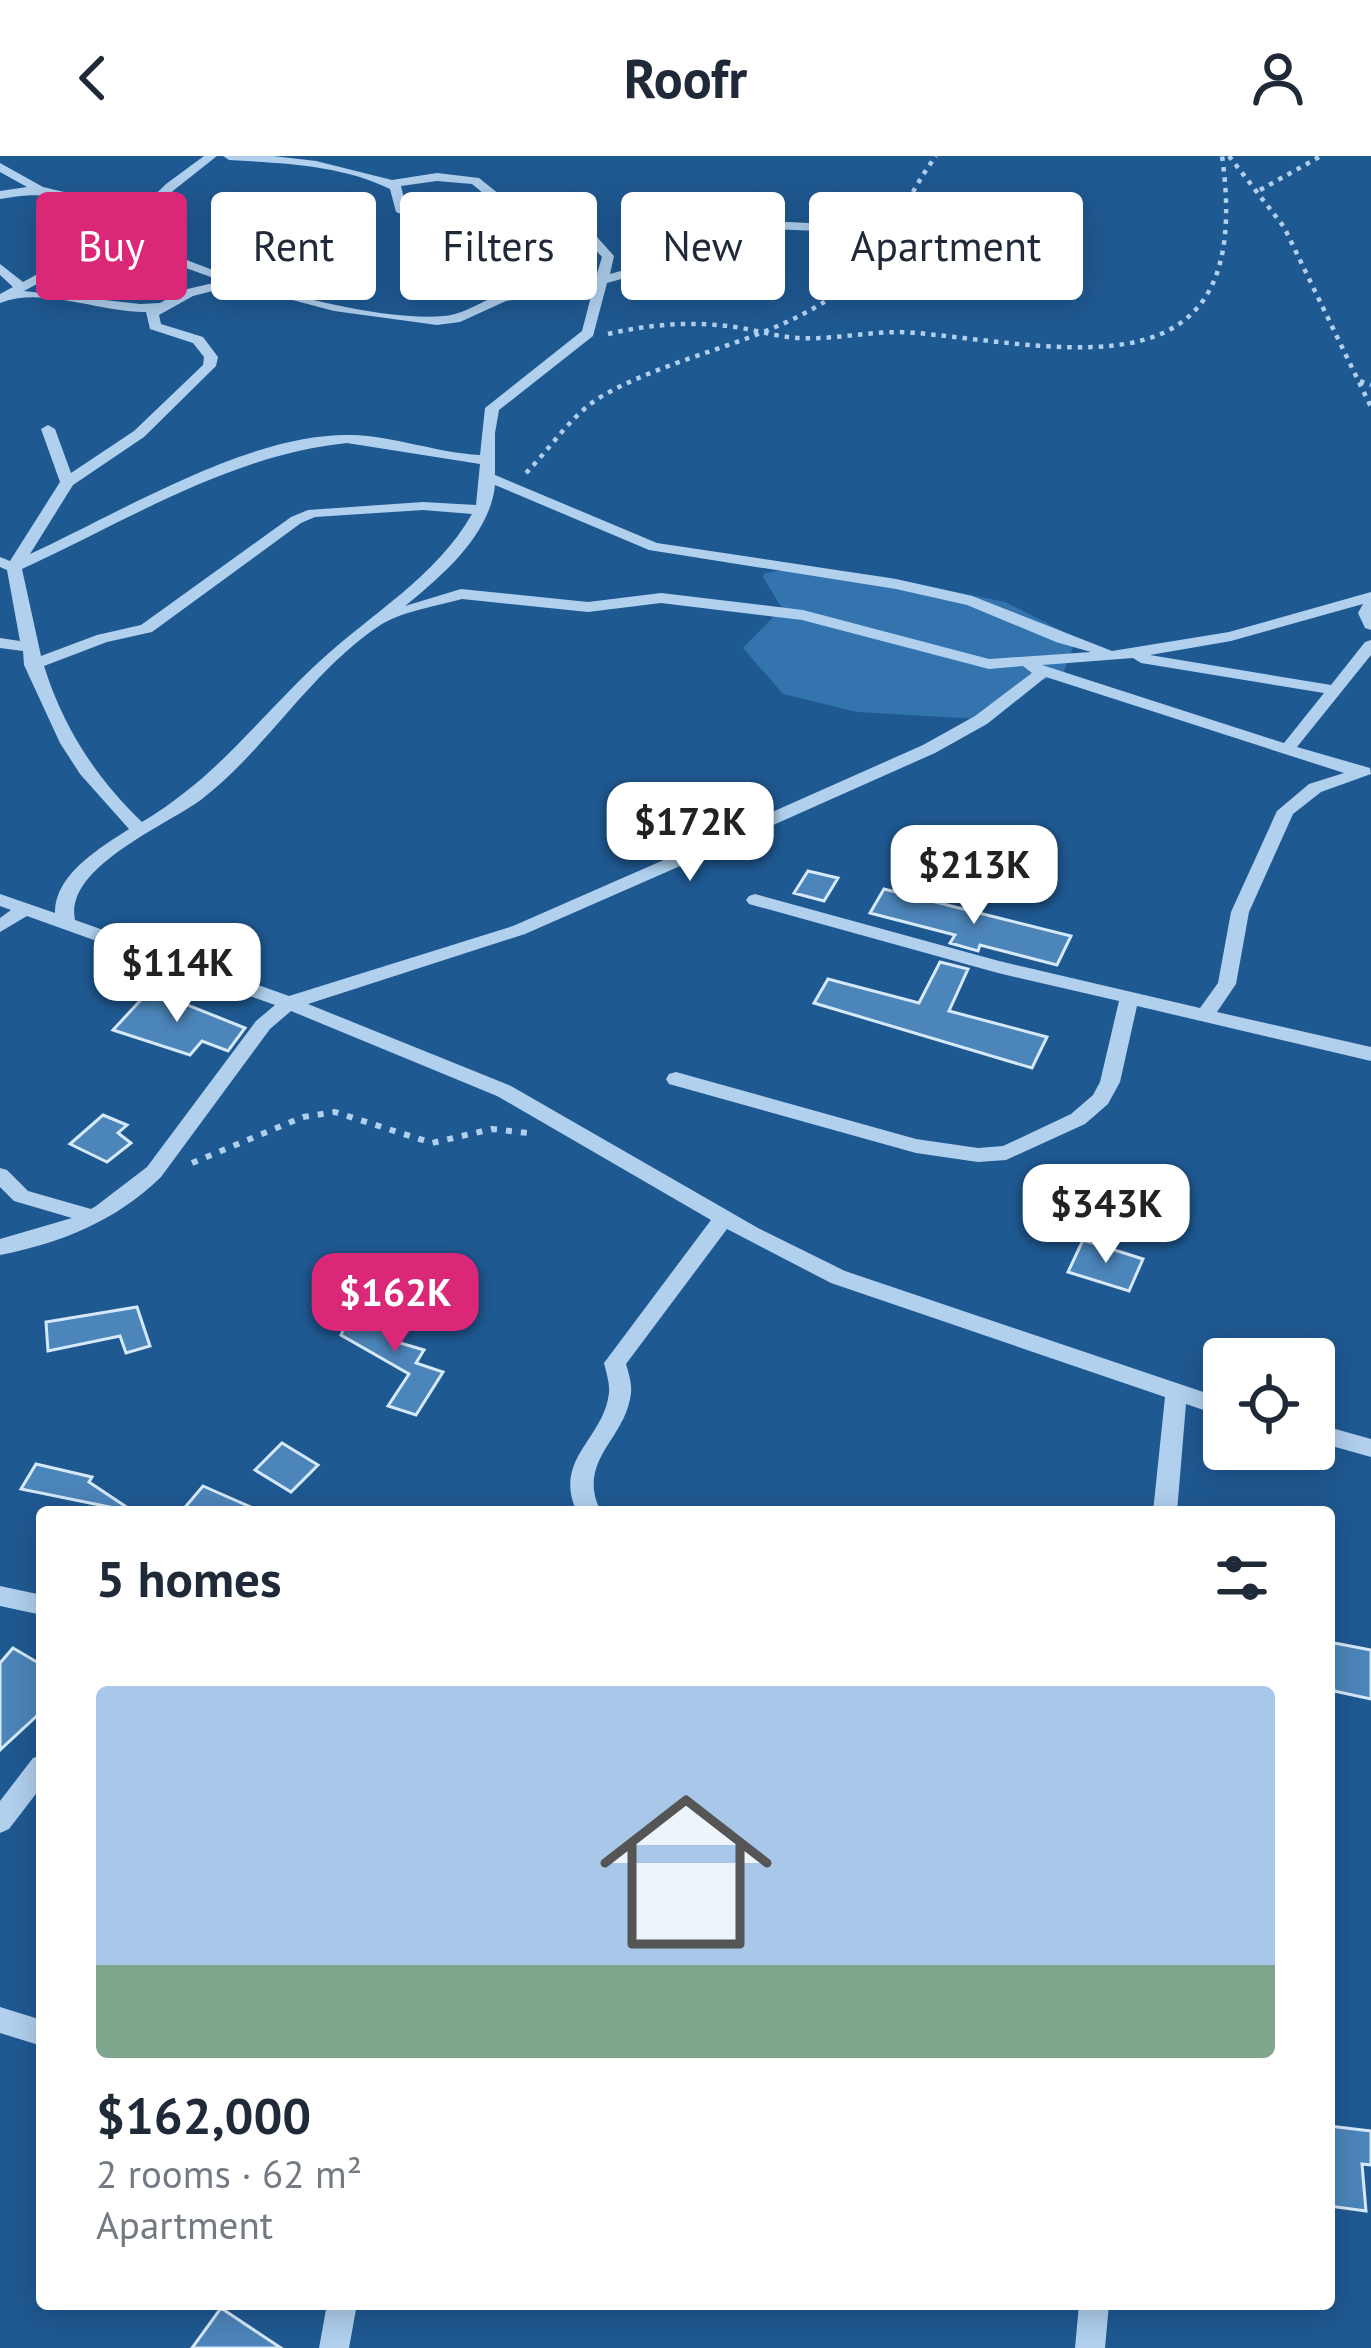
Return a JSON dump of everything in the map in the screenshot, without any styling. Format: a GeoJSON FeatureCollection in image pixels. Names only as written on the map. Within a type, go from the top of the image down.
{"type":"FeatureCollection","features":[{"type":"Feature","properties":{"kind":"street"},"geometry":{"type":"LineString","coordinates":[[165,192],[211,156]]}},
{"type":"Feature","properties":{"kind":"street"},"geometry":{"type":"LineString","coordinates":[[229,156],[358,172],[392,184],[437,177],[475,182],[488,192]]}},
{"type":"Feature","properties":{"kind":"street"},"geometry":{"type":"LineString","coordinates":[[0,167],[37,187],[58,192]]}},
{"type":"Feature","properties":{"kind":"street"},"geometry":{"type":"LineString","coordinates":[[392,184],[400,209]]}},
{"type":"Feature","properties":{"kind":"street"},"geometry":{"type":"LineString","coordinates":[[0,195],[37,187]]}},
{"type":"Feature","properties":{"kind":"street"},"geometry":{"type":"LineString","coordinates":[[319,300],[436,321],[455,319],[503,298],[603,280],[769,225],[809,226]]}},
{"type":"Feature","properties":{"kind":"street"},"geometry":{"type":"LineString","coordinates":[[66,920],[63,906],[75,882],[119,840],[200,792],[327,662],[448,555],[481,510],[492,408],[574,348],[594,322],[608,256],[597,242]]}},
{"type":"Feature","properties":{"kind":"street"},"geometry":{"type":"LineString","coordinates":[[0,268],[20,286]]}},
{"type":"Feature","properties":{"kind":"street"},"geometry":{"type":"LineString","coordinates":[[1,298],[36,278]]}},
{"type":"Feature","properties":{"kind":"street"},"geometry":{"type":"LineString","coordinates":[[1,298],[35,294],[129,309],[158,308],[188,292],[211,287]]}},
{"type":"Feature","properties":{"kind":"street"},"geometry":{"type":"LineString","coordinates":[[138,829],[87,771],[32,665],[7,564],[67,482],[140,434],[209,366],[208,349],[198,340],[152,323],[158,308]]}},
{"type":"Feature","properties":{"kind":"street"},"geometry":{"type":"LineString","coordinates":[[48,429],[67,482]]}},
{"type":"Feature","properties":{"kind":"street"},"geometry":{"type":"LineString","coordinates":[[7,564],[293,447],[350,439],[485,468],[509,486],[654,547],[934,592],[993,608],[1062,640],[1120,655],[1334,690]]}},
{"type":"Feature","properties":{"kind":"street"},"geometry":{"type":"LineString","coordinates":[[32,665],[103,638],[146,629],[296,520],[313,513],[423,506],[481,510]]}},
{"type":"Feature","properties":{"kind":"street"},"geometry":{"type":"LineString","coordinates":[[383,617],[461,594],[588,607],[661,598],[783,611],[966,662],[1018,664],[1120,655],[1231,636],[1371,601]]}},
{"type":"Feature","properties":{"kind":"street"},"geometry":{"type":"LineString","coordinates":[[1371,601],[1366,613],[1371,626]]}},
{"type":"Feature","properties":{"kind":"street"},"geometry":{"type":"LineString","coordinates":[[0,643],[26,647]]}},
{"type":"Feature","properties":{"kind":"street"},"geometry":{"type":"LineString","coordinates":[[1288,748],[1371,645]]}},
{"type":"Feature","properties":{"kind":"street"},"geometry":{"type":"LineString","coordinates":[[1018,664],[1366,772]]}},
{"type":"Feature","properties":{"kind":"street"},"geometry":{"type":"LineString","coordinates":[[0,1246],[70,1227],[133,1192],[154,1172],[262,1025],[289,1004],[519,930],[670,864],[929,749],[981,720],[1045,671]]}},
{"type":"Feature","properties":{"kind":"street"},"geometry":{"type":"LineString","coordinates":[[1207,1012],[1226,984],[1240,912],[1286,811],[1316,788],[1366,772]]}},
{"type":"Feature","properties":{"kind":"street"},"geometry":{"type":"LineString","coordinates":[[0,900],[289,1004],[504,1091],[724,1218],[838,1276],[1203,1402]]}},
{"type":"Feature","properties":{"kind":"street"},"geometry":{"type":"LineString","coordinates":[[755,900],[998,967],[1207,1012],[1371,1054]]}},
{"type":"Feature","properties":{"kind":"street"},"geometry":{"type":"LineString","coordinates":[[0,926],[27,908]]}},
{"type":"Feature","properties":{"kind":"street"},"geometry":{"type":"LineString","coordinates":[[676,1079],[916,1146],[978,1155],[1006,1153],[1078,1119],[1101,1099],[1110,1082],[1130,995]]}},
{"type":"Feature","properties":{"kind":"street"},"geometry":{"type":"LineString","coordinates":[[0,1175],[22,1196],[90,1216]]}},
{"type":"Feature","properties":{"kind":"street"},"geometry":{"type":"LineString","coordinates":[[584,1506],[581,1487],[588,1456],[620,1396],[615,1363],[724,1218]]}},
{"type":"Feature","properties":{"kind":"street"},"geometry":{"type":"LineString","coordinates":[[1166,1506],[1176,1395]]}},
{"type":"Feature","properties":{"kind":"street"},"geometry":{"type":"LineString","coordinates":[[1335,1438],[1371,1448]]}},
{"type":"Feature","properties":{"kind":"street"},"geometry":{"type":"LineString","coordinates":[[0,1596],[36,1604]]}},
{"type":"Feature","properties":{"kind":"street"},"geometry":{"type":"LineString","coordinates":[[0,1821],[36,1774]]}},
{"type":"Feature","properties":{"kind":"street"},"geometry":{"type":"LineString","coordinates":[[0,2020],[36,2030]]}},
{"type":"Feature","properties":{"kind":"street"},"geometry":{"type":"LineString","coordinates":[[334,2348],[341,2310]]}},
{"type":"Feature","properties":{"kind":"street"},"geometry":{"type":"LineString","coordinates":[[1090,2348],[1093,2310]]}},
{"type":"Feature","properties":{"kind":"path"},"geometry":{"type":"LineString","coordinates":[[509,486],[541,458],[565,426],[602,396],[640,377],[715,354],[831,296],[865,269],[936,156]]}},
{"type":"Feature","properties":{"kind":"path"},"geometry":{"type":"LineString","coordinates":[[574,348],[640,326],[703,324],[808,338],[894,331],[1068,350],[1135,344],[1170,330],[1213,288],[1223,265],[1231,212],[1226,156]]}},
{"type":"Feature","properties":{"kind":"path"},"geometry":{"type":"LineString","coordinates":[[1226,156],[1259,190],[1309,272],[1371,407]]}},
{"type":"Feature","properties":{"kind":"path"},"geometry":{"type":"LineString","coordinates":[[1259,190],[1321,156]]}},
{"type":"Feature","properties":{"kind":"path"},"geometry":{"type":"LineString","coordinates":[[1360,382],[1371,385]]}},
{"type":"Feature","properties":{"kind":"path"},"geometry":{"type":"LineString","coordinates":[[183,1167],[304,1117],[335,1112],[432,1143],[492,1129],[532,1134]]}},
{"type":"Feature","properties":{"kind":"shaded area"},"geometry":{"type":"Polygon","coordinates":[[[796,568],[880,576],[1005,602],[1070,635],[1073,647],[1063,674],[1029,684],[980,719],[857,712],[783,694],[743,648],[782,608],[765,573],[796,568]]]}},
{"type":"Feature","properties":{"kind":"building"},"geometry":{"type":"Polygon","coordinates":[[[808,871],[838,878],[824,901],[794,893],[808,871]]]}},
{"type":"Feature","properties":{"kind":"building"},"geometry":{"type":"Polygon","coordinates":[[[884,889],[1071,936],[1057,965],[980,945],[978,951],[950,943],[955,935],[870,913],[884,889]]]}},
{"type":"Feature","properties":{"kind":"building"},"geometry":{"type":"Polygon","coordinates":[[[940,962],[968,969],[949,1011],[1047,1037],[1032,1068],[814,1003],[828,979],[919,1003],[940,962]]]}},
{"type":"Feature","properties":{"kind":"building"},"geometry":{"type":"Polygon","coordinates":[[[150,990],[245,1028],[228,1051],[202,1041],[190,1055],[113,1030],[150,990]]]}},
{"type":"Feature","properties":{"kind":"building"},"geometry":{"type":"Polygon","coordinates":[[[103,1115],[127,1125],[118,1133],[131,1143],[107,1162],[70,1144],[103,1115]]]}},
{"type":"Feature","properties":{"kind":"building"},"geometry":{"type":"Polygon","coordinates":[[[1083,1240],[1143,1259],[1129,1291],[1068,1272],[1083,1240]]]}},
{"type":"Feature","properties":{"kind":"building"},"geometry":{"type":"Polygon","coordinates":[[[379,1302],[410,1320],[390,1340],[424,1350],[416,1363],[443,1372],[416,1415],[388,1406],[409,1374],[341,1335],[345,1326],[352,1328],[379,1302]]]}},
{"type":"Feature","properties":{"kind":"building"},"geometry":{"type":"Polygon","coordinates":[[[137,1307],[150,1346],[126,1353],[120,1336],[48,1351],[46,1322],[137,1307]]]}},
{"type":"Feature","properties":{"kind":"building"},"geometry":{"type":"Polygon","coordinates":[[[282,1443],[318,1465],[291,1492],[255,1470],[282,1443]]]}},
{"type":"Feature","properties":{"kind":"building"},"geometry":{"type":"Polygon","coordinates":[[[36,1464],[92,1477],[89,1482],[125,1506],[105,1506],[21,1489],[36,1464]]]}},
{"type":"Feature","properties":{"kind":"building"},"geometry":{"type":"Polygon","coordinates":[[[203,1486],[248,1506],[186,1506],[203,1486]]]}},
{"type":"Feature","properties":{"kind":"building"},"geometry":{"type":"Polygon","coordinates":[[[1335,1643],[1371,1650],[1371,1699],[1335,1691],[1335,1643]]]}},
{"type":"Feature","properties":{"kind":"building"},"geometry":{"type":"Polygon","coordinates":[[[13,1648],[36,1661],[36,1717],[0,1750],[0,1663],[13,1648]]]}},
{"type":"Feature","properties":{"kind":"building"},"geometry":{"type":"Polygon","coordinates":[[[1335,2127],[1371,2131],[1371,2165],[1362,2164],[1366,2211],[1335,2207],[1335,2127]]]}},
{"type":"Feature","properties":{"kind":"building"},"geometry":{"type":"Polygon","coordinates":[[[224,2310],[281,2348],[192,2348],[224,2310]]]}}]}
